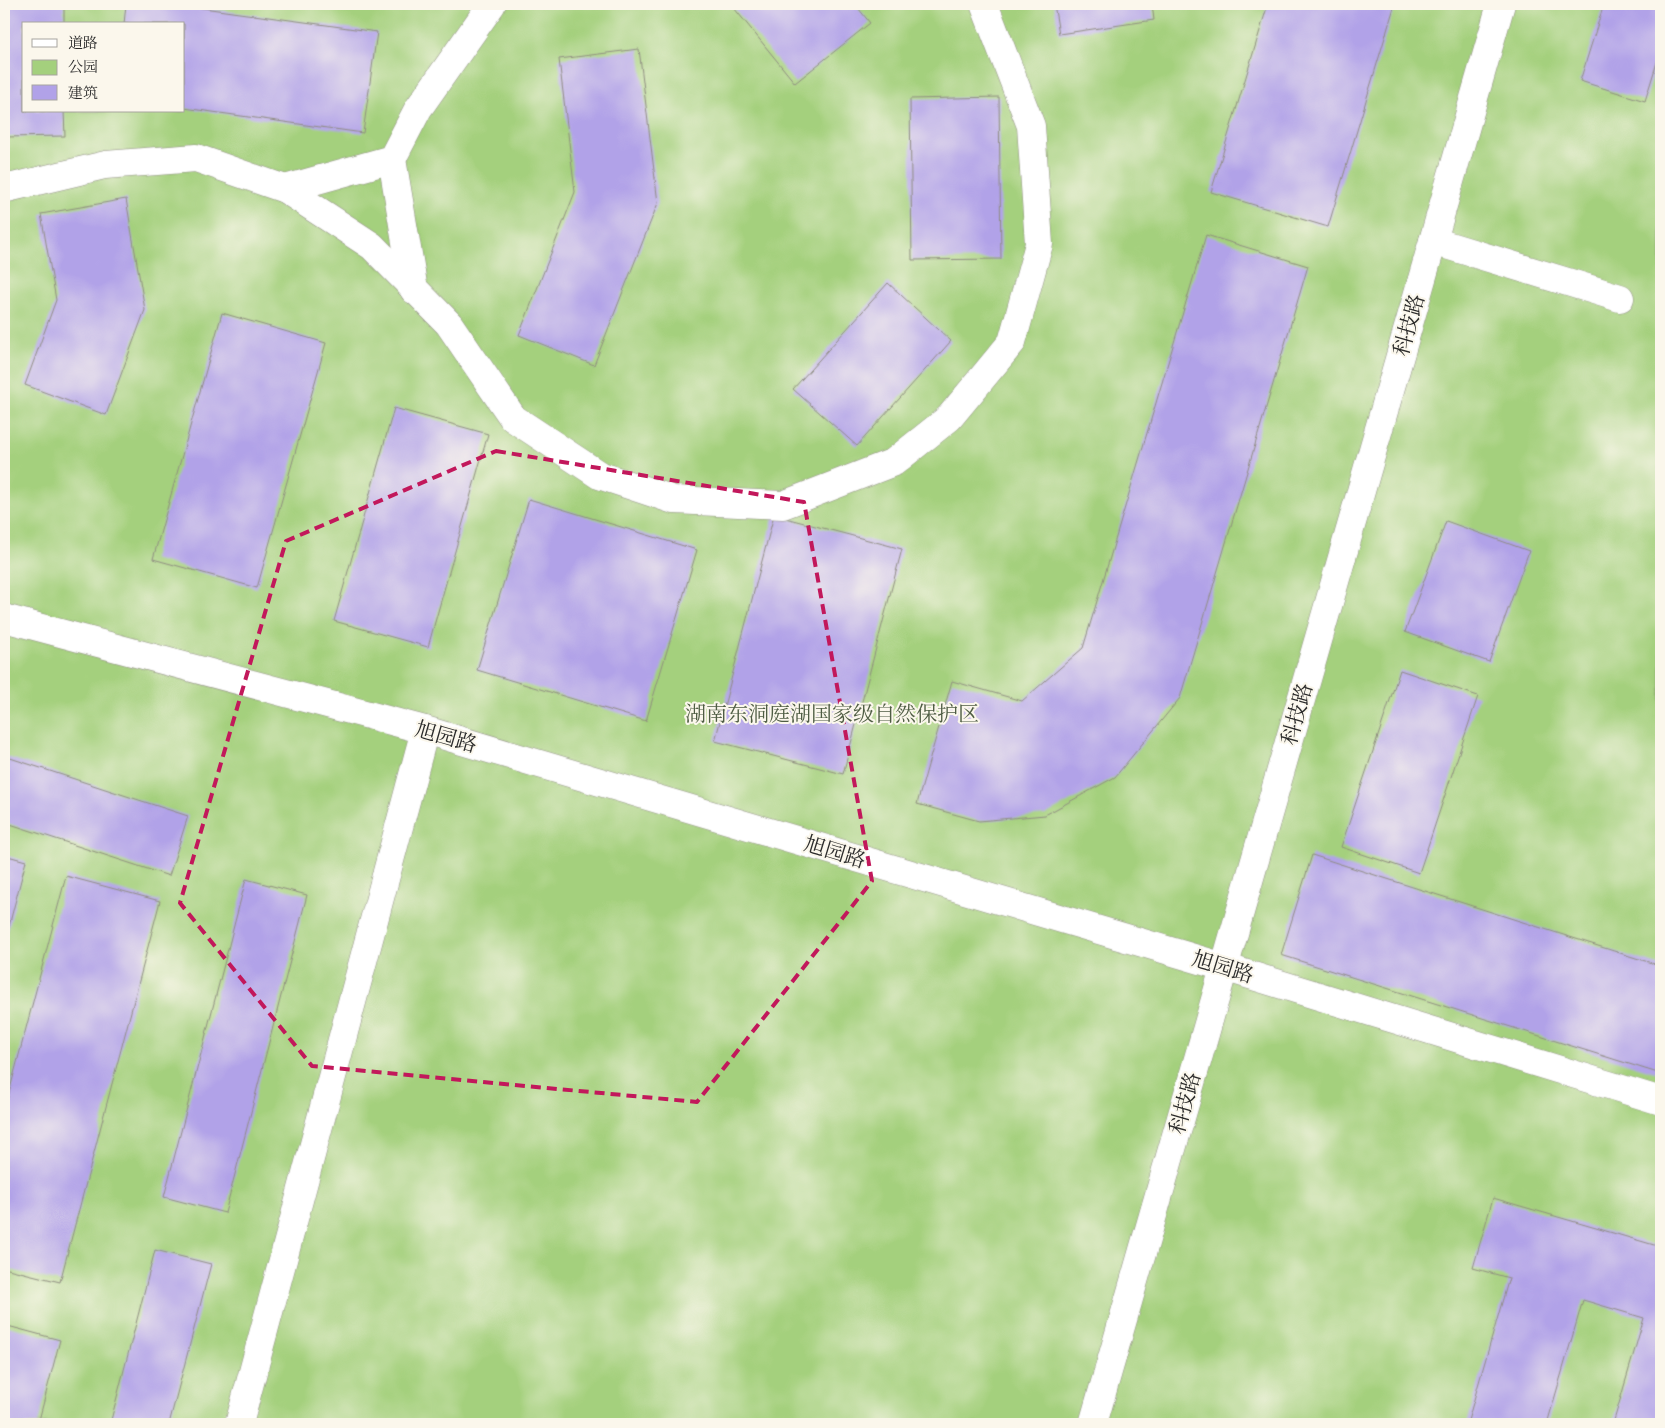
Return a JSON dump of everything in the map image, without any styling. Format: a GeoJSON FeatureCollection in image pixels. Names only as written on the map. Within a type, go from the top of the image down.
{"type":"FeatureCollection","features":[{"type":"Feature","properties":{"kind":"street"},"geometry":{"type":"LineString","coordinates":[[414,290],[392,158],[418,109],[492,4]]}},
{"type":"Feature","properties":{"kind":"street"},"geometry":{"type":"LineString","coordinates":[[4,189],[105,164],[196,158],[285,189],[372,246],[449,324],[513,418],[600,475],[674,500],[783,505],[894,462],[949,418],[1012,342],[1039,244],[1031,126],[984,4]]}},
{"type":"Feature","properties":{"kind":"street","name":"科技路"},"geometry":{"type":"LineString","coordinates":[[1093,1424],[1501,4]]}},
{"type":"Feature","properties":{"kind":"street"},"geometry":{"type":"LineString","coordinates":[[285,189],[392,158]]}},
{"type":"Feature","properties":{"kind":"street"},"geometry":{"type":"LineString","coordinates":[[1433,241],[1620,298]]}},
{"type":"Feature","properties":{"kind":"street","name":"旭园路"},"geometry":{"type":"LineString","coordinates":[[4,618],[425,730],[1224,967],[1661,1101]]}},
{"type":"Feature","properties":{"kind":"street"},"geometry":{"type":"LineString","coordinates":[[240,1424],[425,730]]}},
{"type":"Feature","properties":{"kind":"highlighted area"},"geometry":{"type":"Polygon","coordinates":[[[496,451],[804,502],[872,881],[697,1102],[312,1066],[180,903],[286,541],[496,451]]]}},
{"type":"Feature","properties":{"kind":"green space","name":"湖南东洞庭湖国家级自然保护区"},"geometry":{"type":"Polygon","coordinates":[[[4,4],[1661,4],[1661,1424],[4,1424],[4,4]]]}},
{"type":"Feature","properties":{"kind":"building"},"geometry":{"type":"Polygon","coordinates":[[[4,4],[64,4],[64,22],[22,22],[22,112],[64,112],[65,136],[4,137],[4,4]]]}},
{"type":"Feature","properties":{"kind":"building"},"geometry":{"type":"Polygon","coordinates":[[[126,4],[174,4],[377,32],[363,133],[185,108],[185,22],[124,22],[126,4]]]}},
{"type":"Feature","properties":{"kind":"building"},"geometry":{"type":"Polygon","coordinates":[[[734,4],[855,4],[870,23],[795,83],[734,8],[734,4]]]}},
{"type":"Feature","properties":{"kind":"building"},"geometry":{"type":"Polygon","coordinates":[[[1054,4],[1152,4],[1154,20],[1059,34],[1054,4]]]}},
{"type":"Feature","properties":{"kind":"building"},"geometry":{"type":"Polygon","coordinates":[[[1268,4],[1395,4],[1328,227],[1211,192],[1268,4]]]}},
{"type":"Feature","properties":{"kind":"building"},"geometry":{"type":"Polygon","coordinates":[[[1604,4],[1661,4],[1661,49],[1645,101],[1580,81],[1604,4]]]}},
{"type":"Feature","properties":{"kind":"building"},"geometry":{"type":"Polygon","coordinates":[[[639,49],[658,203],[594,365],[519,335],[575,192],[559,59],[639,49]]]}},
{"type":"Feature","properties":{"kind":"building"},"geometry":{"type":"Polygon","coordinates":[[[999,97],[1001,259],[912,260],[910,99],[999,97]]]}},
{"type":"Feature","properties":{"kind":"building"},"geometry":{"type":"Polygon","coordinates":[[[126,199],[145,310],[106,415],[25,385],[56,300],[41,214],[126,199]]]}},
{"type":"Feature","properties":{"kind":"building"},"geometry":{"type":"Polygon","coordinates":[[[1206,235],[1308,266],[1180,698],[1115,777],[1045,815],[979,821],[917,804],[952,681],[1022,701],[1083,648],[1206,235]]]}},
{"type":"Feature","properties":{"kind":"building"},"geometry":{"type":"Polygon","coordinates":[[[888,283],[951,341],[857,446],[793,389],[888,283]]]}},
{"type":"Feature","properties":{"kind":"building"},"geometry":{"type":"Polygon","coordinates":[[[222,313],[326,343],[257,588],[153,559],[222,313]]]}},
{"type":"Feature","properties":{"kind":"building"},"geometry":{"type":"Polygon","coordinates":[[[394,408],[488,434],[428,647],[334,621],[394,408]]]}},
{"type":"Feature","properties":{"kind":"building"},"geometry":{"type":"Polygon","coordinates":[[[529,499],[697,550],[646,721],[477,670],[529,499]]]}},
{"type":"Feature","properties":{"kind":"building"},"geometry":{"type":"Polygon","coordinates":[[[774,515],[902,549],[843,774],[715,741],[774,515]]]}},
{"type":"Feature","properties":{"kind":"building"},"geometry":{"type":"Polygon","coordinates":[[[1446,521],[1529,551],[1489,662],[1405,632],[1446,521]]]}},
{"type":"Feature","properties":{"kind":"building"},"geometry":{"type":"Polygon","coordinates":[[[1400,670],[1478,696],[1419,873],[1341,847],[1400,670]]]}},
{"type":"Feature","properties":{"kind":"building"},"geometry":{"type":"Polygon","coordinates":[[[4,756],[188,816],[169,876],[4,822],[4,756]]]}},
{"type":"Feature","properties":{"kind":"building"},"geometry":{"type":"Polygon","coordinates":[[[4,855],[26,861],[4,945],[4,855]]]}},
{"type":"Feature","properties":{"kind":"building"},"geometry":{"type":"Polygon","coordinates":[[[1312,855],[1661,966],[1661,1074],[1281,955],[1312,855]]]}},
{"type":"Feature","properties":{"kind":"building"},"geometry":{"type":"Polygon","coordinates":[[[66,876],[160,901],[60,1282],[4,1268],[4,1112],[66,876]]]}},
{"type":"Feature","properties":{"kind":"building"},"geometry":{"type":"Polygon","coordinates":[[[246,879],[307,895],[225,1213],[164,1197],[246,879]]]}},
{"type":"Feature","properties":{"kind":"building"},"geometry":{"type":"Polygon","coordinates":[[[1493,1198],[1661,1247],[1661,1424],[1613,1424],[1644,1318],[1583,1300],[1547,1424],[1467,1424],[1509,1278],[1473,1268],[1493,1198]]]}},
{"type":"Feature","properties":{"kind":"building"},"geometry":{"type":"Polygon","coordinates":[[[155,1250],[211,1264],[169,1424],[110,1424],[155,1250]]]}},
{"type":"Feature","properties":{"kind":"building"},"geometry":{"type":"Polygon","coordinates":[[[4,1325],[60,1340],[38,1424],[4,1424],[4,1325]]]}}]}
